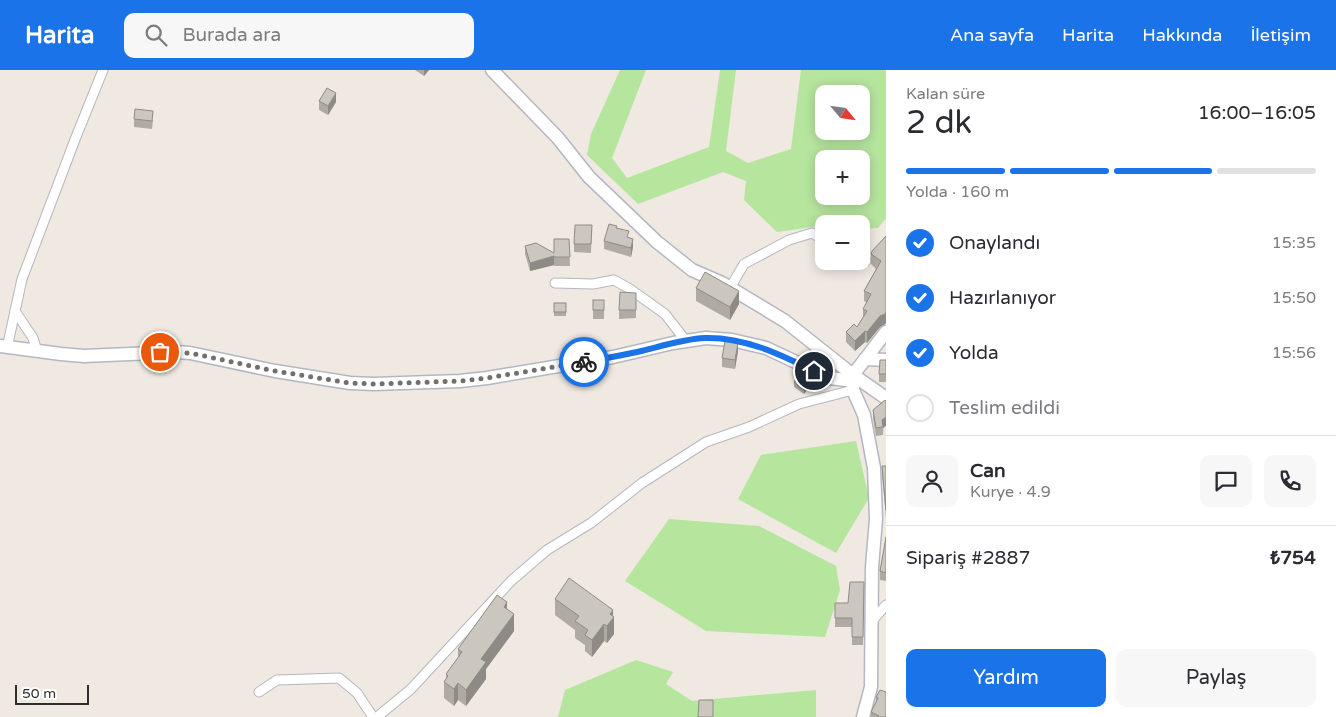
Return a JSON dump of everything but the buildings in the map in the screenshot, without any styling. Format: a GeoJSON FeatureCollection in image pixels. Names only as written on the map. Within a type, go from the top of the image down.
{"type":"FeatureCollection","features":[{"type":"Feature","properties":{"kind":"street"},"geometry":{"type":"LineString","coordinates":[[103,70],[22,279],[4,347],[84,356],[190,353],[284,372],[350,383],[374,384],[487,378],[627,354],[706,338],[732,340],[766,348],[830,378],[853,382]]}},
{"type":"Feature","properties":{"kind":"street"},"geometry":{"type":"LineString","coordinates":[[492,70],[558,138],[589,177],[657,242],[692,270],[722,283],[785,322],[853,382],[886,398]]}},
{"type":"Feature","properties":{"kind":"street"},"geometry":{"type":"LineString","coordinates":[[730,288],[744,264],[789,240],[812,233],[815,235]]}},
{"type":"Feature","properties":{"kind":"street"},"geometry":{"type":"LineString","coordinates":[[555,283],[593,284],[614,280],[665,314],[686,341]]}},
{"type":"Feature","properties":{"kind":"street"},"geometry":{"type":"LineString","coordinates":[[15,311],[33,338],[37,351]]}},
{"type":"Feature","properties":{"kind":"street"},"geometry":{"type":"LineString","coordinates":[[258,692],[277,680],[339,678],[357,693],[375,717],[411,689],[511,581],[547,550],[591,523],[642,483],[706,442],[749,427],[853,382],[865,359],[886,332]]}},
{"type":"Feature","properties":{"kind":"street"},"geometry":{"type":"LineString","coordinates":[[865,359],[886,360]]}},
{"type":"Feature","properties":{"kind":"street"},"geometry":{"type":"LineString","coordinates":[[853,382],[864,415],[874,468],[876,519],[872,567],[875,689],[863,717]]}},
{"type":"Feature","properties":{"kind":"street"},"geometry":{"type":"LineString","coordinates":[[872,621],[886,605]]}},
{"type":"Feature","properties":{"kind":"green space"},"geometry":{"type":"Polygon","coordinates":[[[620,70],[646,70],[612,158],[627,178],[709,147],[720,70],[736,70],[726,151],[748,163],[791,149],[801,70],[886,70],[886,218],[878,228],[870,228],[870,215],[815,215],[815,227],[777,232],[744,200],[746,181],[723,172],[638,204],[587,155],[591,134],[620,70]]]}},
{"type":"Feature","properties":{"kind":"green space"},"geometry":{"type":"Polygon","coordinates":[[[856,441],[869,498],[836,553],[738,499],[761,455],[856,441]]]}},
{"type":"Feature","properties":{"kind":"green space"},"geometry":{"type":"Polygon","coordinates":[[[669,519],[759,526],[836,566],[840,590],[825,637],[706,631],[625,581],[669,519]]]}},
{"type":"Feature","properties":{"kind":"green space"},"geometry":{"type":"Polygon","coordinates":[[[636,660],[673,672],[666,684],[692,701],[816,690],[816,717],[558,717],[565,690],[636,660]]]}},
{"type":"Feature","properties":{"kind":"way so far"},"geometry":{"type":"LineString","coordinates":[[160,352],[190,353],[275,371],[350,383],[374,384],[460,381],[584,362]]}},
{"type":"Feature","properties":{"kind":"route"},"geometry":{"type":"LineString","coordinates":[[584,362],[706,338],[732,340],[766,348],[814,371]]}}]}
